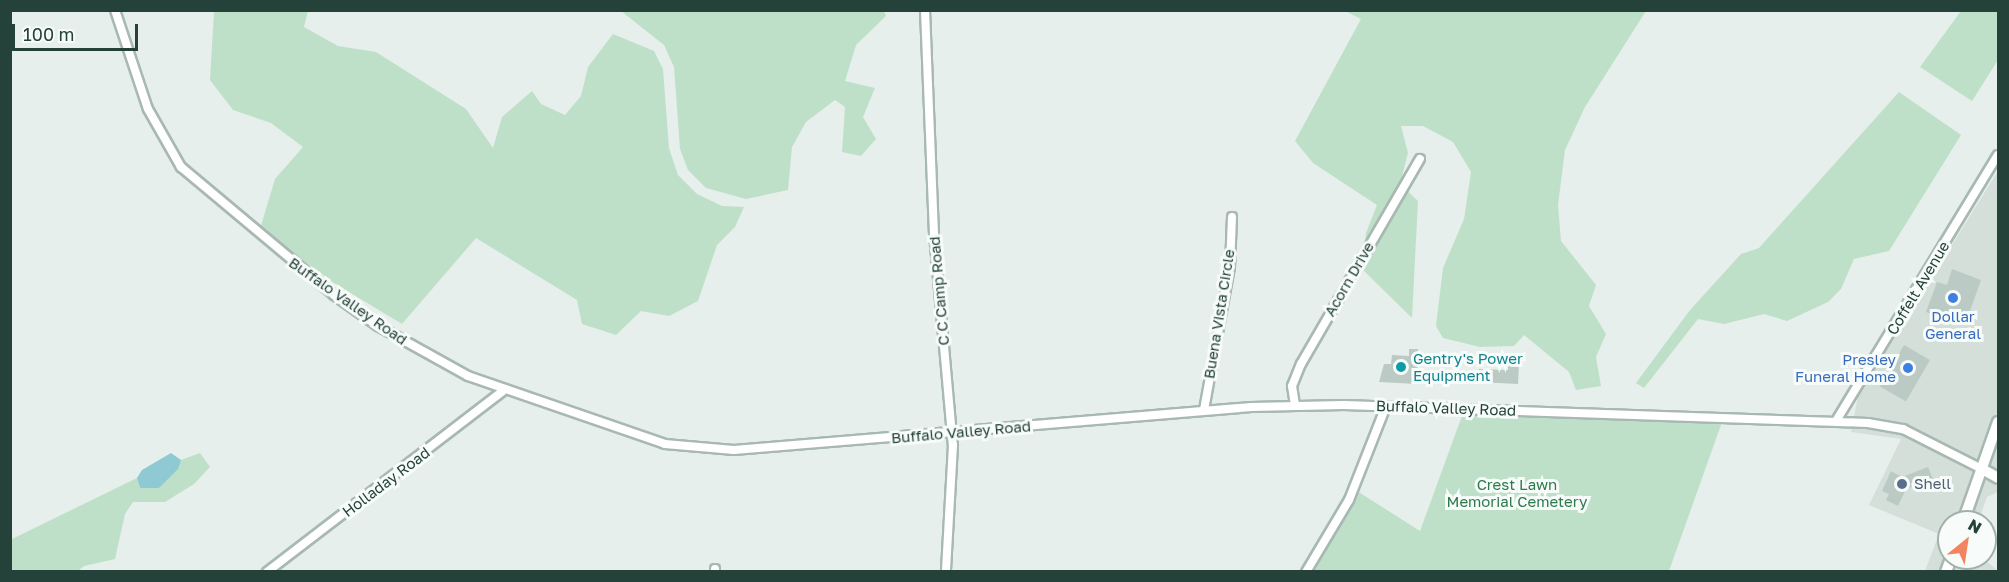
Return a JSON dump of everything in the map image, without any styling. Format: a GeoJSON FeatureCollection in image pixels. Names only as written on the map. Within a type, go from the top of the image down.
{"type":"FeatureCollection","features":[{"type":"Feature","properties":{"kind":"street","name":"Buffalo Valley Road"},"geometry":{"type":"LineString","coordinates":[[115,10],[148,108],[165,144],[203,190],[378,326],[503,391],[621,432],[694,448],[951,434],[1204,410],[1295,405],[1386,406],[1836,421],[1903,429],[1982,469]]}},
{"type":"Feature","properties":{"kind":"street","name":"C C Camp Road"},"geometry":{"type":"LineString","coordinates":[[925,10],[934,234],[953,463],[946,571]]}},
{"type":"Feature","properties":{"kind":"street","name":"Coffelt Avenue"},"geometry":{"type":"LineString","coordinates":[[1836,421],[1998,155]]}},
{"type":"Feature","properties":{"kind":"street","name":"Acorn Drive"},"geometry":{"type":"LineString","coordinates":[[1295,405],[1292,386],[1301,363],[1420,159]]}},
{"type":"Feature","properties":{"kind":"street","name":"Buena Vista Circle"},"geometry":{"type":"LineString","coordinates":[[1204,410],[1230,267],[1232,217]]}},
{"type":"Feature","properties":{"kind":"street","name":"Holladay Road"},"geometry":{"type":"LineString","coordinates":[[267,572],[503,391]]}},
{"type":"Feature","properties":{"kind":"street"},"geometry":{"type":"LineString","coordinates":[[1306,572],[1348,500],[1386,406]]}},
{"type":"Feature","properties":{"kind":"street"},"geometry":{"type":"LineString","coordinates":[[1967,510],[1998,422]]}},
{"type":"Feature","properties":{"kind":"street"},"geometry":{"type":"LineString","coordinates":[[1982,469],[1998,478]]}},
{"type":"Feature","properties":{"kind":"shaded area"},"geometry":{"type":"Polygon","coordinates":[[[1998,171],[1998,492],[1987,497],[1982,510],[1937,510],[1937,533],[1869,505],[1901,439],[1851,432],[1858,396],[1998,171]]]}},
{"type":"Feature","properties":{"kind":"shaded area"},"geometry":{"type":"Polygon","coordinates":[[[1937,539],[1937,570],[1998,571],[1925,571],[1937,539]]]}},
{"type":"Feature","properties":{"kind":"green space"},"geometry":{"type":"Polygon","coordinates":[[[214,11],[308,11],[304,27],[338,46],[376,52],[466,109],[493,148],[502,117],[532,91],[541,104],[565,115],[581,96],[588,67],[613,34],[654,51],[663,69],[669,148],[678,175],[697,194],[722,206],[744,207],[735,227],[717,245],[698,301],[669,316],[641,311],[616,335],[582,324],[577,300],[476,238],[402,324],[334,283],[260,229],[275,179],[303,147],[271,123],[233,110],[210,80],[214,11]]]}},
{"type":"Feature","properties":{"kind":"green space"},"geometry":{"type":"Polygon","coordinates":[[[621,11],[884,11],[886,16],[856,45],[845,81],[875,88],[863,117],[876,139],[861,156],[842,152],[845,107],[835,100],[806,122],[792,147],[788,190],[746,199],[706,188],[688,170],[680,149],[674,67],[664,45],[621,11]]]}},
{"type":"Feature","properties":{"kind":"green space"},"geometry":{"type":"Polygon","coordinates":[[[1345,11],[1646,11],[1585,107],[1565,150],[1558,205],[1561,241],[1596,285],[1589,306],[1606,334],[1596,357],[1601,386],[1576,390],[1569,372],[1524,335],[1514,346],[1480,347],[1443,338],[1436,326],[1443,268],[1464,219],[1471,172],[1453,142],[1423,126],[1401,126],[1408,153],[1400,184],[1418,201],[1412,318],[1362,269],[1366,233],[1377,205],[1313,163],[1295,141],[1361,19],[1345,11]]]}},
{"type":"Feature","properties":{"kind":"green space"},"geometry":{"type":"Polygon","coordinates":[[[1961,11],[1998,11],[1998,60],[1972,101],[1920,67],[1961,11]]]}},
{"type":"Feature","properties":{"kind":"green space"},"geometry":{"type":"Polygon","coordinates":[[[1899,92],[1961,135],[1889,251],[1854,259],[1841,289],[1828,302],[1787,321],[1764,314],[1724,324],[1698,319],[1644,388],[1636,383],[1690,310],[1741,254],[1759,248],[1899,92]]]}},
{"type":"Feature","properties":{"kind":"green space","name":"Crest Lawn Memorial Cemetery"},"geometry":{"type":"Polygon","coordinates":[[[1463,413],[1722,422],[1669,571],[1314,572],[1357,491],[1420,531],[1463,413]]]}},
{"type":"Feature","properties":{"kind":"green space"},"geometry":{"type":"Polygon","coordinates":[[[200,453],[210,467],[194,484],[165,502],[133,502],[125,514],[115,559],[84,566],[78,571],[11,571],[10,540],[137,478],[140,488],[159,488],[181,460],[200,453]]]}},
{"type":"Feature","properties":{"kind":"water"},"geometry":{"type":"Polygon","coordinates":[[[171,453],[181,460],[178,469],[159,488],[140,488],[137,478],[142,470],[171,453]]]}},
{"type":"Feature","properties":{"kind":"building","name":"Dollar General"},"geometry":{"type":"Polygon","coordinates":[[[1952,269],[1981,280],[1965,325],[1926,312],[1937,282],[1947,285],[1952,269]]]}},
{"type":"Feature","properties":{"kind":"building","name":"Presley Funeral Home"},"geometry":{"type":"Polygon","coordinates":[[[1904,345],[1930,360],[1906,402],[1880,387],[1904,345]]]}},
{"type":"Feature","properties":{"kind":"building","name":"Gentry's Power Equipment"},"geometry":{"type":"Polygon","coordinates":[[[1409,349],[1418,349],[1417,384],[1379,382],[1384,364],[1391,364],[1392,355],[1409,356],[1409,349]]]}},
{"type":"Feature","properties":{"kind":"building"},"geometry":{"type":"Polygon","coordinates":[[[1508,364],[1519,364],[1518,384],[1478,382],[1479,369],[1508,370],[1508,364]]]}},
{"type":"Feature","properties":{"kind":"building","name":"Shell"},"geometry":{"type":"Polygon","coordinates":[[[1928,467],[1933,479],[1906,489],[1898,506],[1886,500],[1889,494],[1882,491],[1891,471],[1902,477],[1928,467]]]}},
{"type":"Feature","properties":{"kind":"place","name":"Dollar General"},"geometry":{"type":"Point","coordinates":[1953,298]}},
{"type":"Feature","properties":{"kind":"place","name":"Gentry's Power Equipment"},"geometry":{"type":"Point","coordinates":[1401,367]}},
{"type":"Feature","properties":{"kind":"place","name":"Presley Funeral Home"},"geometry":{"type":"Point","coordinates":[1908,368]}},
{"type":"Feature","properties":{"kind":"place","name":"Shell"},"geometry":{"type":"Point","coordinates":[1902,484]}}]}
